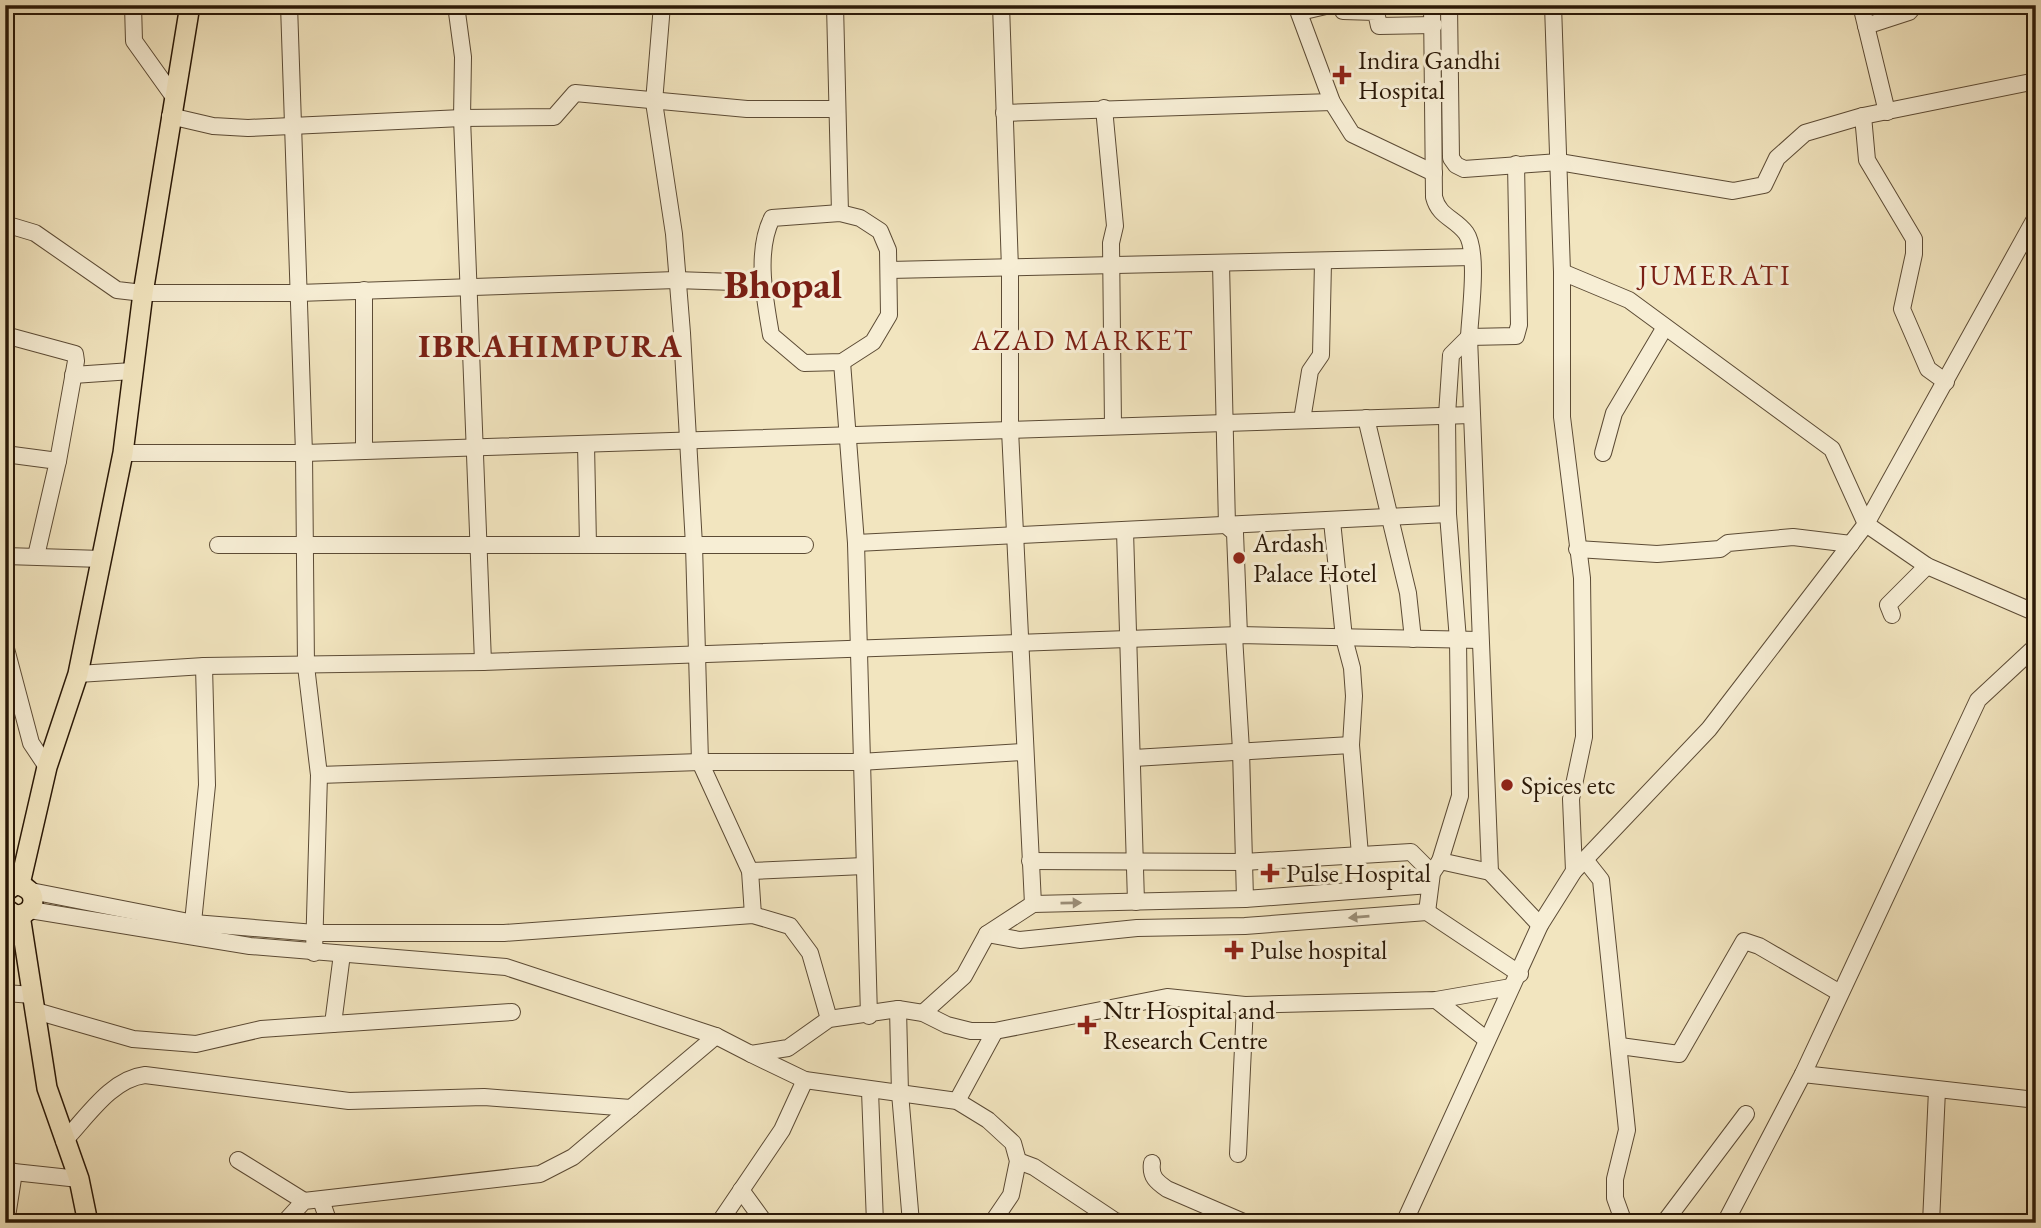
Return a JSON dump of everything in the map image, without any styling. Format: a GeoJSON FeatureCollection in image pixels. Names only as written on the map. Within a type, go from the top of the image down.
{"type":"FeatureCollection","features":[{"type":"Feature","properties":{"kind":"main road"},"geometry":{"type":"LineString","coordinates":[[88,1223],[79,1179],[47,1088],[16,897],[47,767],[78,674],[123,453],[142,293],[190,5]]}},
{"type":"Feature","properties":{"kind":"street"},"geometry":{"type":"LineString","coordinates":[[133,5],[134,41],[172,106],[213,126],[248,128],[292,124],[555,117],[575,93],[747,109],[837,109]]}},
{"type":"Feature","properties":{"kind":"street"},"geometry":{"type":"LineString","coordinates":[[289,5],[304,453],[306,666],[318,775],[314,953]]}},
{"type":"Feature","properties":{"kind":"street"},"geometry":{"type":"LineString","coordinates":[[456,5],[463,57],[462,118],[483,662]]}},
{"type":"Feature","properties":{"kind":"street"},"geometry":{"type":"LineString","coordinates":[[662,5],[654,102],[674,234],[682,333],[694,545],[700,762],[750,871],[753,915]]}},
{"type":"Feature","properties":{"kind":"street"},"geometry":{"type":"LineString","coordinates":[[835,5],[840,213]]}},
{"type":"Feature","properties":{"kind":"street"},"geometry":{"type":"LineString","coordinates":[[1001,5],[1010,269],[1010,430],[1017,537],[1023,752],[1033,904]]}},
{"type":"Feature","properties":{"kind":"street"},"geometry":{"type":"LineString","coordinates":[[1330,5],[1298,9],[1332,102],[1352,134],[1434,173]]}},
{"type":"Feature","properties":{"kind":"street"},"geometry":{"type":"LineString","coordinates":[[1340,5],[1343,10],[1376,12],[1379,26],[1434,25]]}},
{"type":"Feature","properties":{"kind":"street"},"geometry":{"type":"LineString","coordinates":[[1432,5],[1434,173],[1437,207],[1467,234],[1472,257],[1469,337],[1471,415],[1490,872],[1539,925]]}},
{"type":"Feature","properties":{"kind":"street"},"geometry":{"type":"LineString","coordinates":[[1449,5],[1451,158],[1455,165],[1464,169],[1559,162],[1733,191],[1763,185],[1777,158],[1805,133],[1863,116],[2036,81]]}},
{"type":"Feature","properties":{"kind":"street"},"geometry":{"type":"LineString","coordinates":[[1553,5],[1562,272],[1562,417],[1582,578],[1584,737],[1571,799],[1580,866],[1601,880],[1627,1130],[1615,1179],[1615,1198],[1624,1223]]}},
{"type":"Feature","properties":{"kind":"street"},"geometry":{"type":"LineString","coordinates":[[1861,5],[1887,112]]}},
{"type":"Feature","properties":{"kind":"street"},"geometry":{"type":"LineString","coordinates":[[1866,26],[1909,12],[1915,5]]}},
{"type":"Feature","properties":{"kind":"street"},"geometry":{"type":"LineString","coordinates":[[1004,113],[1332,102]]}},
{"type":"Feature","properties":{"kind":"street"},"geometry":{"type":"LineString","coordinates":[[1104,108],[1115,226],[1111,266],[1113,426]]}},
{"type":"Feature","properties":{"kind":"street"},"geometry":{"type":"LineString","coordinates":[[1863,116],[1867,160],[1913,239],[1914,254],[1902,309],[1928,369],[1946,382]]}},
{"type":"Feature","properties":{"kind":"street"},"geometry":{"type":"LineString","coordinates":[[1427,912],[1434,873],[1460,796],[1458,640],[1448,514],[1447,415],[1451,355],[1469,337],[1516,336],[1519,326],[1516,164]]}},
{"type":"Feature","properties":{"kind":"street"},"geometry":{"type":"LineString","coordinates":[[840,213],[860,218],[880,231],[888,250],[889,315],[873,342],[842,362],[804,363],[771,335],[763,283],[768,227],[772,218],[840,213]]}},
{"type":"Feature","properties":{"kind":"street"},"geometry":{"type":"LineString","coordinates":[[1404,1223],[1539,925],[1580,866],[1709,729],[1866,524],[2035,223]]}},
{"type":"Feature","properties":{"kind":"street"},"geometry":{"type":"LineString","coordinates":[[5,225],[35,233],[117,289],[142,293],[298,293],[469,285],[676,280],[763,283]]}},
{"type":"Feature","properties":{"kind":"street"},"geometry":{"type":"LineString","coordinates":[[889,270],[1472,257]]}},
{"type":"Feature","properties":{"kind":"street"},"geometry":{"type":"LineString","coordinates":[[1302,420],[1310,371],[1321,355],[1323,262]]}},
{"type":"Feature","properties":{"kind":"street"},"geometry":{"type":"LineString","coordinates":[[1221,264],[1227,526],[1235,533],[1245,900]]}},
{"type":"Feature","properties":{"kind":"street"},"geometry":{"type":"LineString","coordinates":[[1562,272],[1629,300],[1832,449],[1866,524],[1927,566],[2036,613]]}},
{"type":"Feature","properties":{"kind":"street"},"geometry":{"type":"LineString","coordinates":[[364,290],[364,451]]}},
{"type":"Feature","properties":{"kind":"street"},"geometry":{"type":"LineString","coordinates":[[1603,453],[1614,414],[1665,327]]}},
{"type":"Feature","properties":{"kind":"street"},"geometry":{"type":"LineString","coordinates":[[5,335],[71,351],[76,361],[58,461],[36,556]]}},
{"type":"Feature","properties":{"kind":"street"},"geometry":{"type":"LineString","coordinates":[[842,362],[856,543],[869,1016]]}},
{"type":"Feature","properties":{"kind":"street"},"geometry":{"type":"LineString","coordinates":[[73,374],[132,371]]}},
{"type":"Feature","properties":{"kind":"street"},"geometry":{"type":"LineString","coordinates":[[123,453],[304,453],[848,433],[1471,415]]}},
{"type":"Feature","properties":{"kind":"street"},"geometry":{"type":"LineString","coordinates":[[1366,418],[1392,517],[1408,593],[1413,639]]}},
{"type":"Feature","properties":{"kind":"street"},"geometry":{"type":"LineString","coordinates":[[586,444],[588,545]]}},
{"type":"Feature","properties":{"kind":"street"},"geometry":{"type":"LineString","coordinates":[[5,454],[58,461]]}},
{"type":"Feature","properties":{"kind":"street"},"geometry":{"type":"LineString","coordinates":[[856,543],[1448,514]]}},
{"type":"Feature","properties":{"kind":"street"},"geometry":{"type":"LineString","coordinates":[[1332,521],[1344,638],[1352,668],[1354,696],[1350,745],[1360,855]]}},
{"type":"Feature","properties":{"kind":"street"},"geometry":{"type":"LineString","coordinates":[[1125,531],[1135,758],[1136,902]]}},
{"type":"Feature","properties":{"kind":"street"},"geometry":{"type":"LineString","coordinates":[[1577,549],[1657,554],[1720,549],[1728,543],[1793,537],[1851,544]]}},
{"type":"Feature","properties":{"kind":"street"},"geometry":{"type":"LineString","coordinates":[[218,545],[806,545]]}},
{"type":"Feature","properties":{"kind":"street"},"geometry":{"type":"LineString","coordinates":[[5,555],[102,559]]}},
{"type":"Feature","properties":{"kind":"street"},"geometry":{"type":"LineString","coordinates":[[1892,615],[1888,605],[1927,566]]}},
{"type":"Feature","properties":{"kind":"street"},"geometry":{"type":"LineString","coordinates":[[78,674],[204,666],[696,656],[1237,636],[1480,640]]}},
{"type":"Feature","properties":{"kind":"street"},"geometry":{"type":"LineString","coordinates":[[5,645],[31,743],[47,767]]}},
{"type":"Feature","properties":{"kind":"street"},"geometry":{"type":"LineString","coordinates":[[1725,1223],[1803,1074],[1978,700],[2036,646]]}},
{"type":"Feature","properties":{"kind":"street"},"geometry":{"type":"LineString","coordinates":[[193,930],[207,785],[204,666]]}},
{"type":"Feature","properties":{"kind":"street"},"geometry":{"type":"LineString","coordinates":[[1135,758],[1350,745]]}},
{"type":"Feature","properties":{"kind":"street"},"geometry":{"type":"LineString","coordinates":[[318,775],[700,762],[860,762],[1023,752]]}},
{"type":"Feature","properties":{"kind":"street"},"geometry":{"type":"LineString","coordinates":[[1030,861],[1244,862],[1411,852],[1434,873]]}},
{"type":"Feature","properties":{"kind":"street"},"geometry":{"type":"LineString","coordinates":[[750,871],[864,866]]}},
{"type":"Feature","properties":{"kind":"street"},"geometry":{"type":"LineString","coordinates":[[923,1013],[964,976],[987,934],[1033,904],[1245,900],[1434,873],[1490,872]]}},
{"type":"Feature","properties":{"kind":"street"},"geometry":{"type":"LineString","coordinates":[[16,897],[314,953],[506,967],[716,1036],[805,1080],[957,1101],[988,1120],[1013,1143],[1017,1161],[1011,1195],[992,1223]]}},
{"type":"Feature","properties":{"kind":"street"},"geometry":{"type":"LineString","coordinates":[[987,934],[1020,940],[1137,928],[1245,926],[1427,912],[1515,981]]}},
{"type":"Feature","properties":{"kind":"street"},"geometry":{"type":"LineString","coordinates":[[193,930],[504,933],[753,915],[790,926],[810,953],[829,1019]]}},
{"type":"Feature","properties":{"kind":"street"},"geometry":{"type":"LineString","coordinates":[[400,958],[402,931]]}},
{"type":"Feature","properties":{"kind":"street"},"geometry":{"type":"LineString","coordinates":[[1620,1046],[1679,1054],[1744,941],[1759,946],[1840,993]]}},
{"type":"Feature","properties":{"kind":"street"},"geometry":{"type":"LineString","coordinates":[[333,1024],[342,954]]}},
{"type":"Feature","properties":{"kind":"street"},"geometry":{"type":"LineString","coordinates":[[751,1054],[788,1048],[829,1019],[869,1016],[898,1009],[923,1013],[947,1025],[971,1031],[995,1031],[1167,997],[1245,1004],[1436,1000],[1515,981]]}},
{"type":"Feature","properties":{"kind":"street"},"geometry":{"type":"LineString","coordinates":[[5,993],[133,1039],[196,1044],[261,1029],[512,1012]]}},
{"type":"Feature","properties":{"kind":"street"},"geometry":{"type":"LineString","coordinates":[[1436,1000],[1487,1040]]}},
{"type":"Feature","properties":{"kind":"street"},"geometry":{"type":"LineString","coordinates":[[1238,1154],[1245,1004]]}},
{"type":"Feature","properties":{"kind":"street"},"geometry":{"type":"LineString","coordinates":[[898,1009],[900,1093],[911,1223]]}},
{"type":"Feature","properties":{"kind":"street"},"geometry":{"type":"LineString","coordinates":[[957,1101],[995,1031]]}},
{"type":"Feature","properties":{"kind":"street"},"geometry":{"type":"LineString","coordinates":[[239,1160],[304,1201],[540,1174],[573,1157],[716,1036]]}},
{"type":"Feature","properties":{"kind":"street"},"geometry":{"type":"LineString","coordinates":[[1803,1074],[2036,1100]]}},
{"type":"Feature","properties":{"kind":"street"},"geometry":{"type":"LineString","coordinates":[[64,1140],[115,1087],[129,1077],[145,1075],[340,1100],[484,1097],[632,1108]]}},
{"type":"Feature","properties":{"kind":"street"},"geometry":{"type":"LineString","coordinates":[[719,1223],[782,1130],[805,1080]]}},
{"type":"Feature","properties":{"kind":"street"},"geometry":{"type":"LineString","coordinates":[[1931,1223],[1937,1090]]}},
{"type":"Feature","properties":{"kind":"street"},"geometry":{"type":"LineString","coordinates":[[870,1091],[875,1223]]}},
{"type":"Feature","properties":{"kind":"street"},"geometry":{"type":"LineString","coordinates":[[1664,1223],[1746,1114]]}},
{"type":"Feature","properties":{"kind":"street"},"geometry":{"type":"LineString","coordinates":[[1017,1161],[1034,1167],[1115,1221],[1124,1223]]}},
{"type":"Feature","properties":{"kind":"street"},"geometry":{"type":"LineString","coordinates":[[1152,1163],[1151,1171],[1156,1181],[1167,1189],[1246,1223]]}},
{"type":"Feature","properties":{"kind":"street"},"geometry":{"type":"LineString","coordinates":[[6,1223],[10,1170],[79,1179]]}},
{"type":"Feature","properties":{"kind":"street"},"geometry":{"type":"LineString","coordinates":[[741,1190],[765,1223]]}},
{"type":"Feature","properties":{"kind":"street"},"geometry":{"type":"LineString","coordinates":[[321,1200],[329,1223]]}},
{"type":"Feature","properties":{"kind":"street"},"geometry":{"type":"LineString","coordinates":[[284,1223],[304,1201]]}},
{"type":"Feature","properties":{"kind":"place","name":"Indira Gandhi Hospital"},"geometry":{"type":"Point","coordinates":[1342,75]}},
{"type":"Feature","properties":{"kind":"place","name":"Ardash Palace Hotel"},"geometry":{"type":"Point","coordinates":[1239,558]}},
{"type":"Feature","properties":{"kind":"place","name":"Spices etc"},"geometry":{"type":"Point","coordinates":[1507,785]}},
{"type":"Feature","properties":{"kind":"place","name":"Pulse Hospital"},"geometry":{"type":"Point","coordinates":[1270,873]}},
{"type":"Feature","properties":{"kind":"place","name":"Pulse hospital"},"geometry":{"type":"Point","coordinates":[1234,950]}},
{"type":"Feature","properties":{"kind":"place","name":"Ntr Hospital and Research Centre"},"geometry":{"type":"Point","coordinates":[1087,1025]}},
{"type":"Feature","properties":{"kind":"district","name":"JUMERATI"},"geometry":{"type":"Point","coordinates":[1715,275]}},
{"type":"Feature","properties":{"kind":"district","name":"Bhopal"},"geometry":{"type":"Point","coordinates":[783,284]}},
{"type":"Feature","properties":{"kind":"district","name":"AZAD MARKET"},"geometry":{"type":"Point","coordinates":[1083,340]}},
{"type":"Feature","properties":{"kind":"district","name":"IBRAHIMPURA"},"geometry":{"type":"Point","coordinates":[551,345]}}]}
